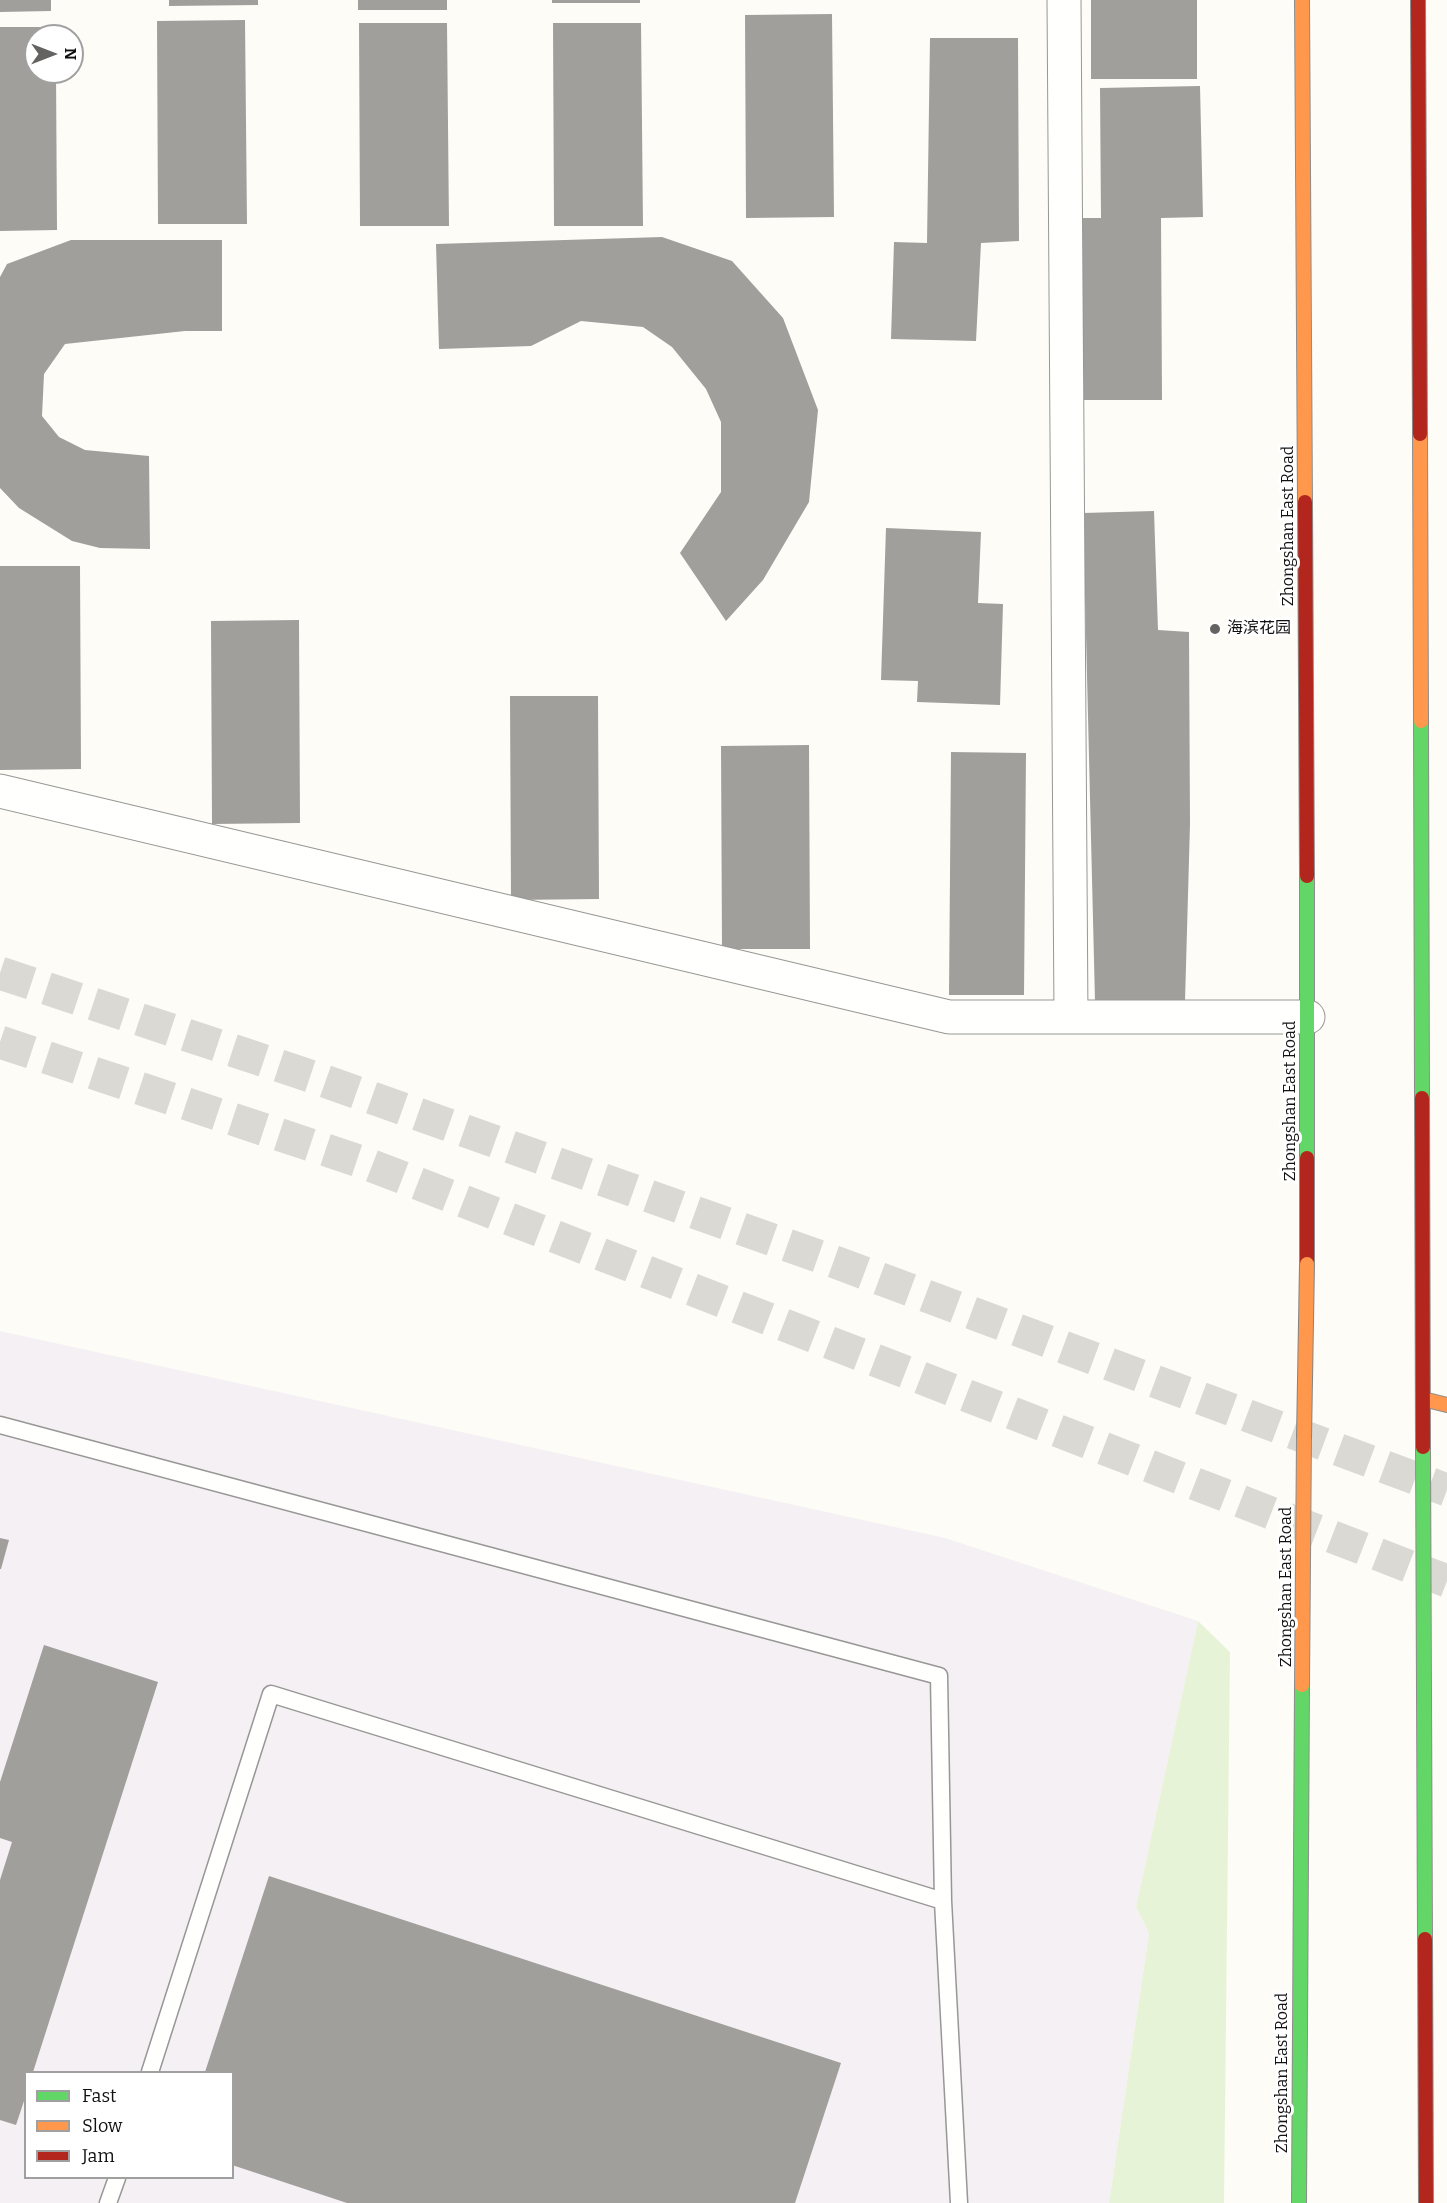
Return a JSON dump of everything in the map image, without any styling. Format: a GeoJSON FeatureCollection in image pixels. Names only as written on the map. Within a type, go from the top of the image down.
{"type":"FeatureCollection","features":[{"type":"Feature","properties":{"kind":"main road","name":"Zhongshan East Road"},"geometry":{"type":"LineString","coordinates":[[1299,2203],[1308,1017],[1302,0]]}},
{"type":"Feature","properties":{"kind":"main road"},"geometry":{"type":"LineString","coordinates":[[1418,0],[1426,2203]]}},
{"type":"Feature","properties":{"kind":"main road"},"geometry":{"type":"LineString","coordinates":[[1423,1399],[1447,1406]]}},
{"type":"Feature","properties":{"kind":"main road"},"geometry":{"type":"LineString","coordinates":[[1426,2122],[1442,2153]]}},
{"type":"Feature","properties":{"kind":"street"},"geometry":{"type":"LineString","coordinates":[[1064,0],[1071,1017]]}},
{"type":"Feature","properties":{"kind":"street"},"geometry":{"type":"LineString","coordinates":[[0,791],[949,1017],[1308,1017]]}},
{"type":"Feature","properties":{"kind":"lane"},"geometry":{"type":"LineString","coordinates":[[0,1425],[939,1676],[943,1901],[959,2203]]}},
{"type":"Feature","properties":{"kind":"lane"},"geometry":{"type":"LineString","coordinates":[[151,2071],[271,1694],[943,1901]]}},
{"type":"Feature","properties":{"kind":"lane"},"geometry":{"type":"LineString","coordinates":[[108,2203],[117,2179]]}},
{"type":"Feature","properties":{"kind":"shaded area"},"geometry":{"type":"Polygon","coordinates":[[[0,1331],[945,1538],[1198,1621],[1136,1907],[1149,1933],[1109,2203],[0,2203],[0,1331]]]}},
{"type":"Feature","properties":{"kind":"green space"},"geometry":{"type":"Polygon","coordinates":[[[1198,1621],[1230,1652],[1224,2203],[1109,2203],[1149,1933],[1136,1907],[1198,1621]]]}},
{"type":"Feature","properties":{"kind":"building"},"geometry":{"type":"Polygon","coordinates":[[[0,0],[51,0],[51,11],[0,12],[0,0]]]}},
{"type":"Feature","properties":{"kind":"building"},"geometry":{"type":"Polygon","coordinates":[[[169,0],[258,0],[258,5],[169,6],[169,0]]]}},
{"type":"Feature","properties":{"kind":"building"},"geometry":{"type":"Polygon","coordinates":[[[358,0],[447,0],[447,10],[358,10],[358,0]]]}},
{"type":"Feature","properties":{"kind":"building"},"geometry":{"type":"Polygon","coordinates":[[[552,0],[640,0],[640,3],[552,3],[552,0]]]}},
{"type":"Feature","properties":{"kind":"building"},"geometry":{"type":"Polygon","coordinates":[[[1091,0],[1197,0],[1197,79],[1091,79],[1091,0]]]}},
{"type":"Feature","properties":{"kind":"building"},"geometry":{"type":"Polygon","coordinates":[[[832,14],[834,217],[746,218],[745,15],[832,14]]]}},
{"type":"Feature","properties":{"kind":"building"},"geometry":{"type":"Polygon","coordinates":[[[245,20],[247,224],[158,224],[157,21],[245,20]]]}},
{"type":"Feature","properties":{"kind":"building"},"geometry":{"type":"Polygon","coordinates":[[[359,23],[447,23],[449,226],[360,226],[359,23]]]}},
{"type":"Feature","properties":{"kind":"building"},"geometry":{"type":"Polygon","coordinates":[[[553,23],[641,23],[643,226],[554,226],[553,23]]]}},
{"type":"Feature","properties":{"kind":"building"},"geometry":{"type":"Polygon","coordinates":[[[0,27],[24,27],[24,84],[56,84],[57,230],[0,231],[0,27]]]}},
{"type":"Feature","properties":{"kind":"building"},"geometry":{"type":"Polygon","coordinates":[[[930,38],[1018,38],[1019,241],[981,243],[976,341],[891,339],[894,242],[927,243],[930,38]]]}},
{"type":"Feature","properties":{"kind":"building"},"geometry":{"type":"Polygon","coordinates":[[[1200,86],[1203,217],[1161,218],[1162,400],[1082,400],[1082,218],[1101,218],[1100,88],[1200,86]]]}},
{"type":"Feature","properties":{"kind":"building"},"geometry":{"type":"Polygon","coordinates":[[[662,237],[732,261],[783,318],[818,410],[809,502],[763,580],[726,621],[680,553],[721,492],[721,422],[706,389],[672,347],[643,327],[581,321],[531,346],[439,349],[436,244],[662,237]]]}},
{"type":"Feature","properties":{"kind":"building"},"geometry":{"type":"Polygon","coordinates":[[[71,240],[222,240],[222,331],[185,331],[65,344],[44,374],[42,416],[59,437],[85,450],[149,456],[150,549],[100,548],[72,541],[19,508],[0,488],[0,277],[7,264],[71,240]]]}},
{"type":"Feature","properties":{"kind":"building"},"geometry":{"type":"Polygon","coordinates":[[[1154,511],[1158,630],[1189,632],[1190,824],[1185,1001],[1095,1001],[1083,513],[1154,511]]]}},
{"type":"Feature","properties":{"kind":"building"},"geometry":{"type":"Polygon","coordinates":[[[886,528],[981,532],[978,603],[1003,604],[1000,705],[917,702],[918,681],[881,680],[886,528]]]}},
{"type":"Feature","properties":{"kind":"building"},"geometry":{"type":"Polygon","coordinates":[[[0,566],[80,566],[81,769],[0,770],[0,566]]]}},
{"type":"Feature","properties":{"kind":"building"},"geometry":{"type":"Polygon","coordinates":[[[299,620],[300,823],[212,824],[211,621],[299,620]]]}},
{"type":"Feature","properties":{"kind":"building"},"geometry":{"type":"Polygon","coordinates":[[[510,696],[598,696],[599,899],[511,900],[510,696]]]}},
{"type":"Feature","properties":{"kind":"building"},"geometry":{"type":"Polygon","coordinates":[[[809,745],[810,949],[722,949],[721,746],[809,745]]]}},
{"type":"Feature","properties":{"kind":"building"},"geometry":{"type":"Polygon","coordinates":[[[951,752],[1026,753],[1024,995],[949,995],[951,752]]]}},
{"type":"Feature","properties":{"kind":"building"},"geometry":{"type":"Polygon","coordinates":[[[0,1538],[9,1540],[1,1569],[0,1569],[0,1538]]]}},
{"type":"Feature","properties":{"kind":"building"},"geometry":{"type":"Polygon","coordinates":[[[44,1645],[158,1682],[33,2071],[24,2071],[24,2101],[16,2125],[0,2120],[0,1880],[12,1842],[0,1838],[0,1782],[44,1645]]]}},
{"type":"Feature","properties":{"kind":"building"},"geometry":{"type":"Polygon","coordinates":[[[269,1876],[841,2063],[795,2203],[347,2203],[234,2166],[234,2071],[205,2071],[269,1876]]]}},
{"type":"Feature","properties":{"kind":"tunnel"},"geometry":{"type":"LineString","coordinates":[[0,973],[316,1078],[835,1262],[1447,1490]]}},
{"type":"Feature","properties":{"kind":"tunnel"},"geometry":{"type":"LineString","coordinates":[[0,1042],[362,1162],[1447,1581]]}},
{"type":"Feature","properties":{"kind":"traffic: fast"},"geometry":{"type":"LineString","coordinates":[[1421,721],[1422,1098]]}},
{"type":"Feature","properties":{"kind":"traffic: fast"},"geometry":{"type":"LineString","coordinates":[[1307,876],[1307,1158]]}},
{"type":"Feature","properties":{"kind":"traffic: fast"},"geometry":{"type":"LineString","coordinates":[[1423,1447],[1425,1939]]}},
{"type":"Feature","properties":{"kind":"traffic: fast"},"geometry":{"type":"LineString","coordinates":[[1299,2203],[1302,1685]]}},
{"type":"Feature","properties":{"kind":"traffic: slow"},"geometry":{"type":"LineString","coordinates":[[1302,0],[1305,502]]}},
{"type":"Feature","properties":{"kind":"traffic: slow"},"geometry":{"type":"LineString","coordinates":[[1420,434],[1421,721]]}},
{"type":"Feature","properties":{"kind":"traffic: slow"},"geometry":{"type":"LineString","coordinates":[[1304,1438],[1307,1264]]}},
{"type":"Feature","properties":{"kind":"traffic: slow"},"geometry":{"type":"LineString","coordinates":[[1423,1399],[1447,1405]]}},
{"type":"Feature","properties":{"kind":"traffic: slow"},"geometry":{"type":"LineString","coordinates":[[1302,1685],[1304,1438]]}},
{"type":"Feature","properties":{"kind":"traffic: jam"},"geometry":{"type":"LineString","coordinates":[[1418,0],[1420,434]]}},
{"type":"Feature","properties":{"kind":"traffic: jam"},"geometry":{"type":"LineString","coordinates":[[1305,502],[1307,876]]}},
{"type":"Feature","properties":{"kind":"traffic: jam"},"geometry":{"type":"LineString","coordinates":[[1422,1098],[1423,1447]]}},
{"type":"Feature","properties":{"kind":"traffic: jam"},"geometry":{"type":"LineString","coordinates":[[1307,1158],[1307,1264]]}},
{"type":"Feature","properties":{"kind":"traffic: jam"},"geometry":{"type":"LineString","coordinates":[[1425,1939],[1426,2203]]}},
{"type":"Feature","properties":{"kind":"place","name":"海滨花园"},"geometry":{"type":"Point","coordinates":[1215,629]}}]}
